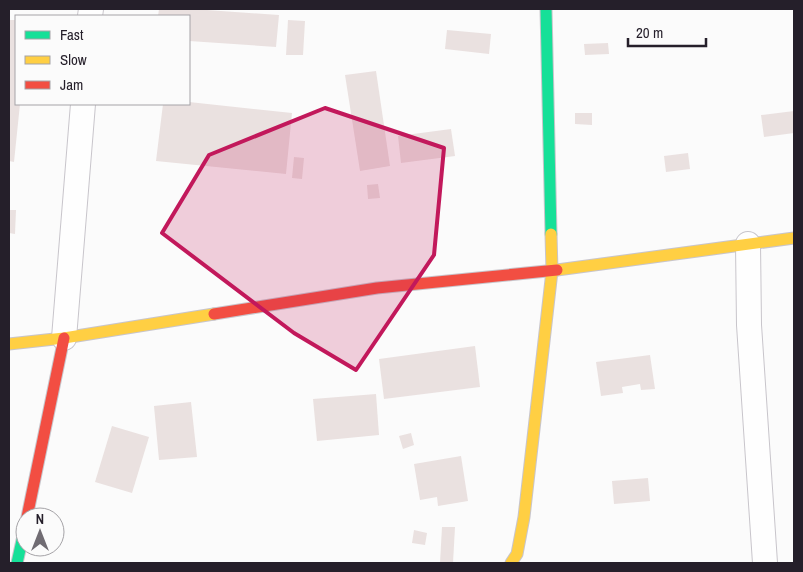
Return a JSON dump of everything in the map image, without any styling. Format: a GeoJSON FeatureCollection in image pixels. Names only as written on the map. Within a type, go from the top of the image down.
{"type":"FeatureCollection","features":[{"type":"Feature","properties":{"kind":"main road"},"geometry":{"type":"LineString","coordinates":[[511,563],[517,554],[524,517],[552,271],[546,9]]}},
{"type":"Feature","properties":{"kind":"main road"},"geometry":{"type":"LineString","coordinates":[[9,344],[64,338],[377,288],[552,271],[794,238]]}},
{"type":"Feature","properties":{"kind":"main road"},"geometry":{"type":"LineString","coordinates":[[29,507],[64,338]]}},
{"type":"Feature","properties":{"kind":"street"},"geometry":{"type":"LineString","coordinates":[[64,338],[83,105]]}},
{"type":"Feature","properties":{"kind":"street"},"geometry":{"type":"LineString","coordinates":[[748,244],[749,325],[765,563]]}},
{"type":"Feature","properties":{"kind":"highlighted area"},"geometry":{"type":"Polygon","coordinates":[[[325,108],[444,148],[434,255],[356,370],[294,333],[162,233],[209,155],[325,108]]]}},
{"type":"Feature","properties":{"kind":"building"},"geometry":{"type":"Polygon","coordinates":[[[159,9],[193,9],[279,15],[276,47],[190,41],[190,15],[158,15],[159,9]]]}},
{"type":"Feature","properties":{"kind":"building"},"geometry":{"type":"Polygon","coordinates":[[[9,20],[15,20],[15,105],[20,105],[14,162],[9,161],[9,20]]]}},
{"type":"Feature","properties":{"kind":"building"},"geometry":{"type":"Polygon","coordinates":[[[288,20],[305,21],[303,55],[286,55],[288,20]]]}},
{"type":"Feature","properties":{"kind":"building"},"geometry":{"type":"Polygon","coordinates":[[[447,30],[491,34],[489,54],[445,49],[447,30]]]}},
{"type":"Feature","properties":{"kind":"building"},"geometry":{"type":"Polygon","coordinates":[[[608,43],[609,54],[585,55],[584,44],[608,43]]]}},
{"type":"Feature","properties":{"kind":"building"},"geometry":{"type":"Polygon","coordinates":[[[376,71],[390,166],[360,171],[345,75],[376,71]]]}},
{"type":"Feature","properties":{"kind":"building"},"geometry":{"type":"Polygon","coordinates":[[[190,102],[292,113],[286,174],[156,161],[163,105],[190,105],[190,102]]]}},
{"type":"Feature","properties":{"kind":"building"},"geometry":{"type":"Polygon","coordinates":[[[794,111],[794,133],[764,137],[761,115],[794,111]]]}},
{"type":"Feature","properties":{"kind":"building"},"geometry":{"type":"Polygon","coordinates":[[[575,113],[592,113],[592,125],[575,124],[575,113]]]}},
{"type":"Feature","properties":{"kind":"building"},"geometry":{"type":"Polygon","coordinates":[[[451,129],[455,156],[401,163],[398,136],[451,129]]]}},
{"type":"Feature","properties":{"kind":"building"},"geometry":{"type":"Polygon","coordinates":[[[688,153],[690,169],[666,172],[664,156],[688,153]]]}},
{"type":"Feature","properties":{"kind":"building"},"geometry":{"type":"Polygon","coordinates":[[[294,157],[304,158],[302,179],[292,178],[294,157]]]}},
{"type":"Feature","properties":{"kind":"building"},"geometry":{"type":"Polygon","coordinates":[[[378,184],[380,198],[368,199],[367,185],[378,184]]]}},
{"type":"Feature","properties":{"kind":"building"},"geometry":{"type":"Polygon","coordinates":[[[9,210],[16,210],[15,234],[9,233],[9,210]]]}},
{"type":"Feature","properties":{"kind":"building"},"geometry":{"type":"Polygon","coordinates":[[[475,346],[480,387],[384,399],[379,359],[475,346]]]}},
{"type":"Feature","properties":{"kind":"building"},"geometry":{"type":"Polygon","coordinates":[[[650,355],[655,389],[641,390],[640,384],[622,387],[623,393],[601,396],[596,362],[650,355]]]}},
{"type":"Feature","properties":{"kind":"building"},"geometry":{"type":"Polygon","coordinates":[[[376,394],[379,435],[317,441],[313,399],[376,394]]]}},
{"type":"Feature","properties":{"kind":"building"},"geometry":{"type":"Polygon","coordinates":[[[191,402],[197,457],[159,460],[154,406],[191,402]]]}},
{"type":"Feature","properties":{"kind":"building"},"geometry":{"type":"Polygon","coordinates":[[[112,426],[149,437],[132,493],[95,482],[112,426]]]}},
{"type":"Feature","properties":{"kind":"building"},"geometry":{"type":"Polygon","coordinates":[[[411,433],[414,445],[403,449],[399,436],[411,433]]]}},
{"type":"Feature","properties":{"kind":"building"},"geometry":{"type":"Polygon","coordinates":[[[461,456],[468,501],[438,506],[437,497],[420,500],[414,464],[461,456]]]}},
{"type":"Feature","properties":{"kind":"building"},"geometry":{"type":"Polygon","coordinates":[[[648,478],[650,501],[614,504],[612,481],[648,478]]]}},
{"type":"Feature","properties":{"kind":"building"},"geometry":{"type":"Polygon","coordinates":[[[442,527],[455,527],[453,563],[440,563],[442,527]]]}},
{"type":"Feature","properties":{"kind":"building"},"geometry":{"type":"Polygon","coordinates":[[[414,530],[427,533],[425,545],[412,543],[414,530]]]}},
{"type":"Feature","properties":{"kind":"traffic: fast"},"geometry":{"type":"LineString","coordinates":[[546,9],[551,234]]}},
{"type":"Feature","properties":{"kind":"traffic: fast"},"geometry":{"type":"LineString","coordinates":[[17,563],[18,557]]}},
{"type":"Feature","properties":{"kind":"traffic: slow"},"geometry":{"type":"LineString","coordinates":[[511,563],[517,554],[524,517],[552,271],[551,234]]}},
{"type":"Feature","properties":{"kind":"traffic: slow"},"geometry":{"type":"LineString","coordinates":[[557,270],[794,238]]}},
{"type":"Feature","properties":{"kind":"traffic: slow"},"geometry":{"type":"LineString","coordinates":[[9,344],[64,338],[214,314]]}},
{"type":"Feature","properties":{"kind":"traffic: jam"},"geometry":{"type":"LineString","coordinates":[[214,314],[377,288],[557,270]]}},
{"type":"Feature","properties":{"kind":"traffic: jam"},"geometry":{"type":"LineString","coordinates":[[29,507],[64,338]]}}]}
